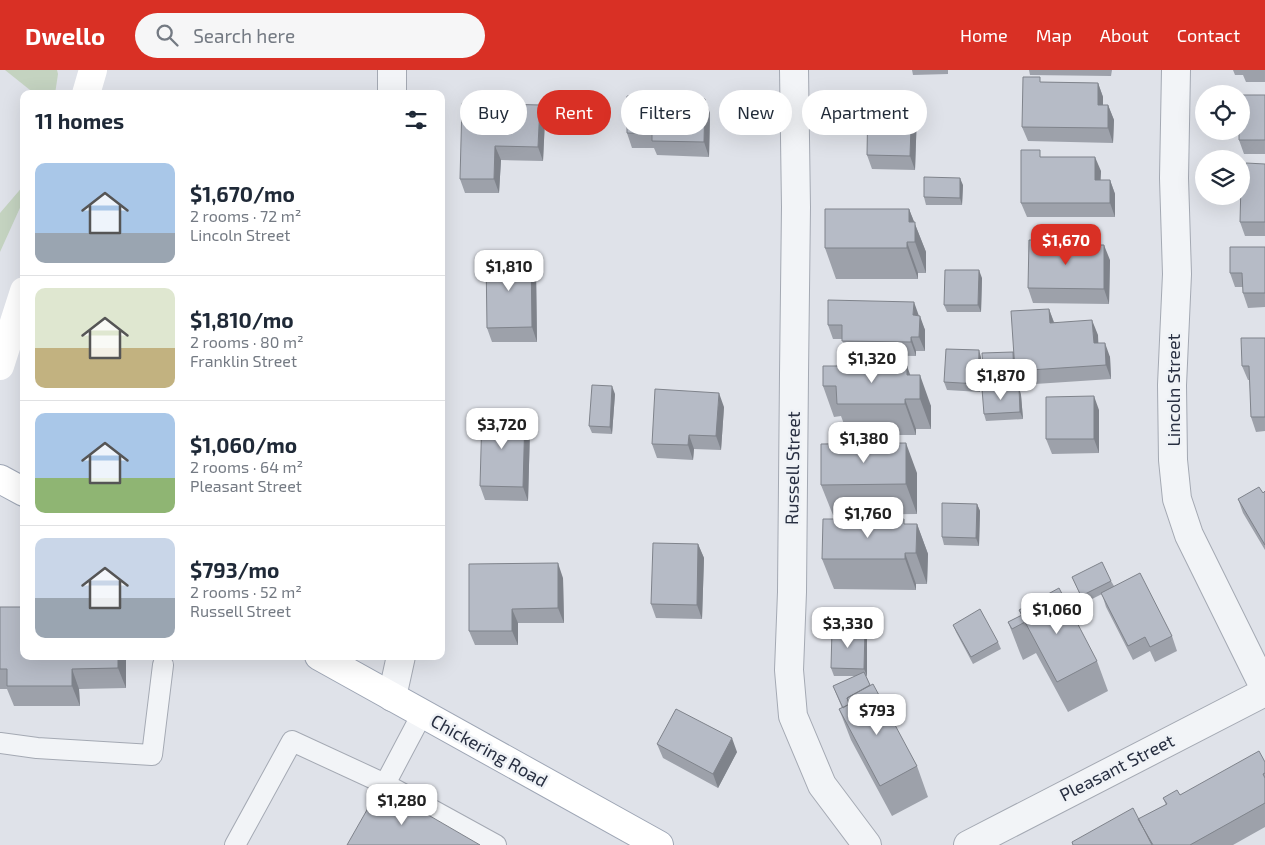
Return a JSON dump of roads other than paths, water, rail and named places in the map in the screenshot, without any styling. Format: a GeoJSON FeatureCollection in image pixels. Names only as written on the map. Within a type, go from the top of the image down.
{"type":"FeatureCollection","features":[{"type":"Feature","properties":{"kind":"main road"},"geometry":{"type":"LineString","coordinates":[[75,70],[81,90]]}},
{"type":"Feature","properties":{"kind":"main road"},"geometry":{"type":"LineString","coordinates":[[87,90],[94,70]]}},
{"type":"Feature","properties":{"kind":"main road"},"geometry":{"type":"LineString","coordinates":[[0,366],[20,304]]}},
{"type":"Feature","properties":{"kind":"main road"},"geometry":{"type":"LineString","coordinates":[[0,478],[20,490]]}},
{"type":"Feature","properties":{"kind":"main road","name":"Chickering Road"},"geometry":{"type":"LineString","coordinates":[[326,660],[659,845]]}},
{"type":"Feature","properties":{"kind":"street"},"geometry":{"type":"LineString","coordinates":[[392,70],[392,90]]}},
{"type":"Feature","properties":{"kind":"street","name":"Russell Street"},"geometry":{"type":"LineString","coordinates":[[794,70],[796,207],[792,592],[789,670],[793,716],[822,785],[867,845]]}},
{"type":"Feature","properties":{"kind":"street","name":"Lincoln Street"},"geometry":{"type":"LineString","coordinates":[[1176,70],[1174,178],[1177,274],[1172,385],[1173,460],[1177,499],[1188,535],[1265,691]]}},
{"type":"Feature","properties":{"kind":"street"},"geometry":{"type":"LineString","coordinates":[[392,697],[400,660]]}},
{"type":"Feature","properties":{"kind":"street","name":"Pleasant Street"},"geometry":{"type":"LineString","coordinates":[[968,845],[1265,691]]}},
{"type":"Feature","properties":{"kind":"lane"},"geometry":{"type":"LineString","coordinates":[[0,743],[37,748],[152,756],[163,665]]}},
{"type":"Feature","properties":{"kind":"lane"},"geometry":{"type":"LineString","coordinates":[[385,784],[422,714]]}},
{"type":"Feature","properties":{"kind":"lane"},"geometry":{"type":"LineString","coordinates":[[235,845],[292,741],[385,784],[496,845]]}}]}
